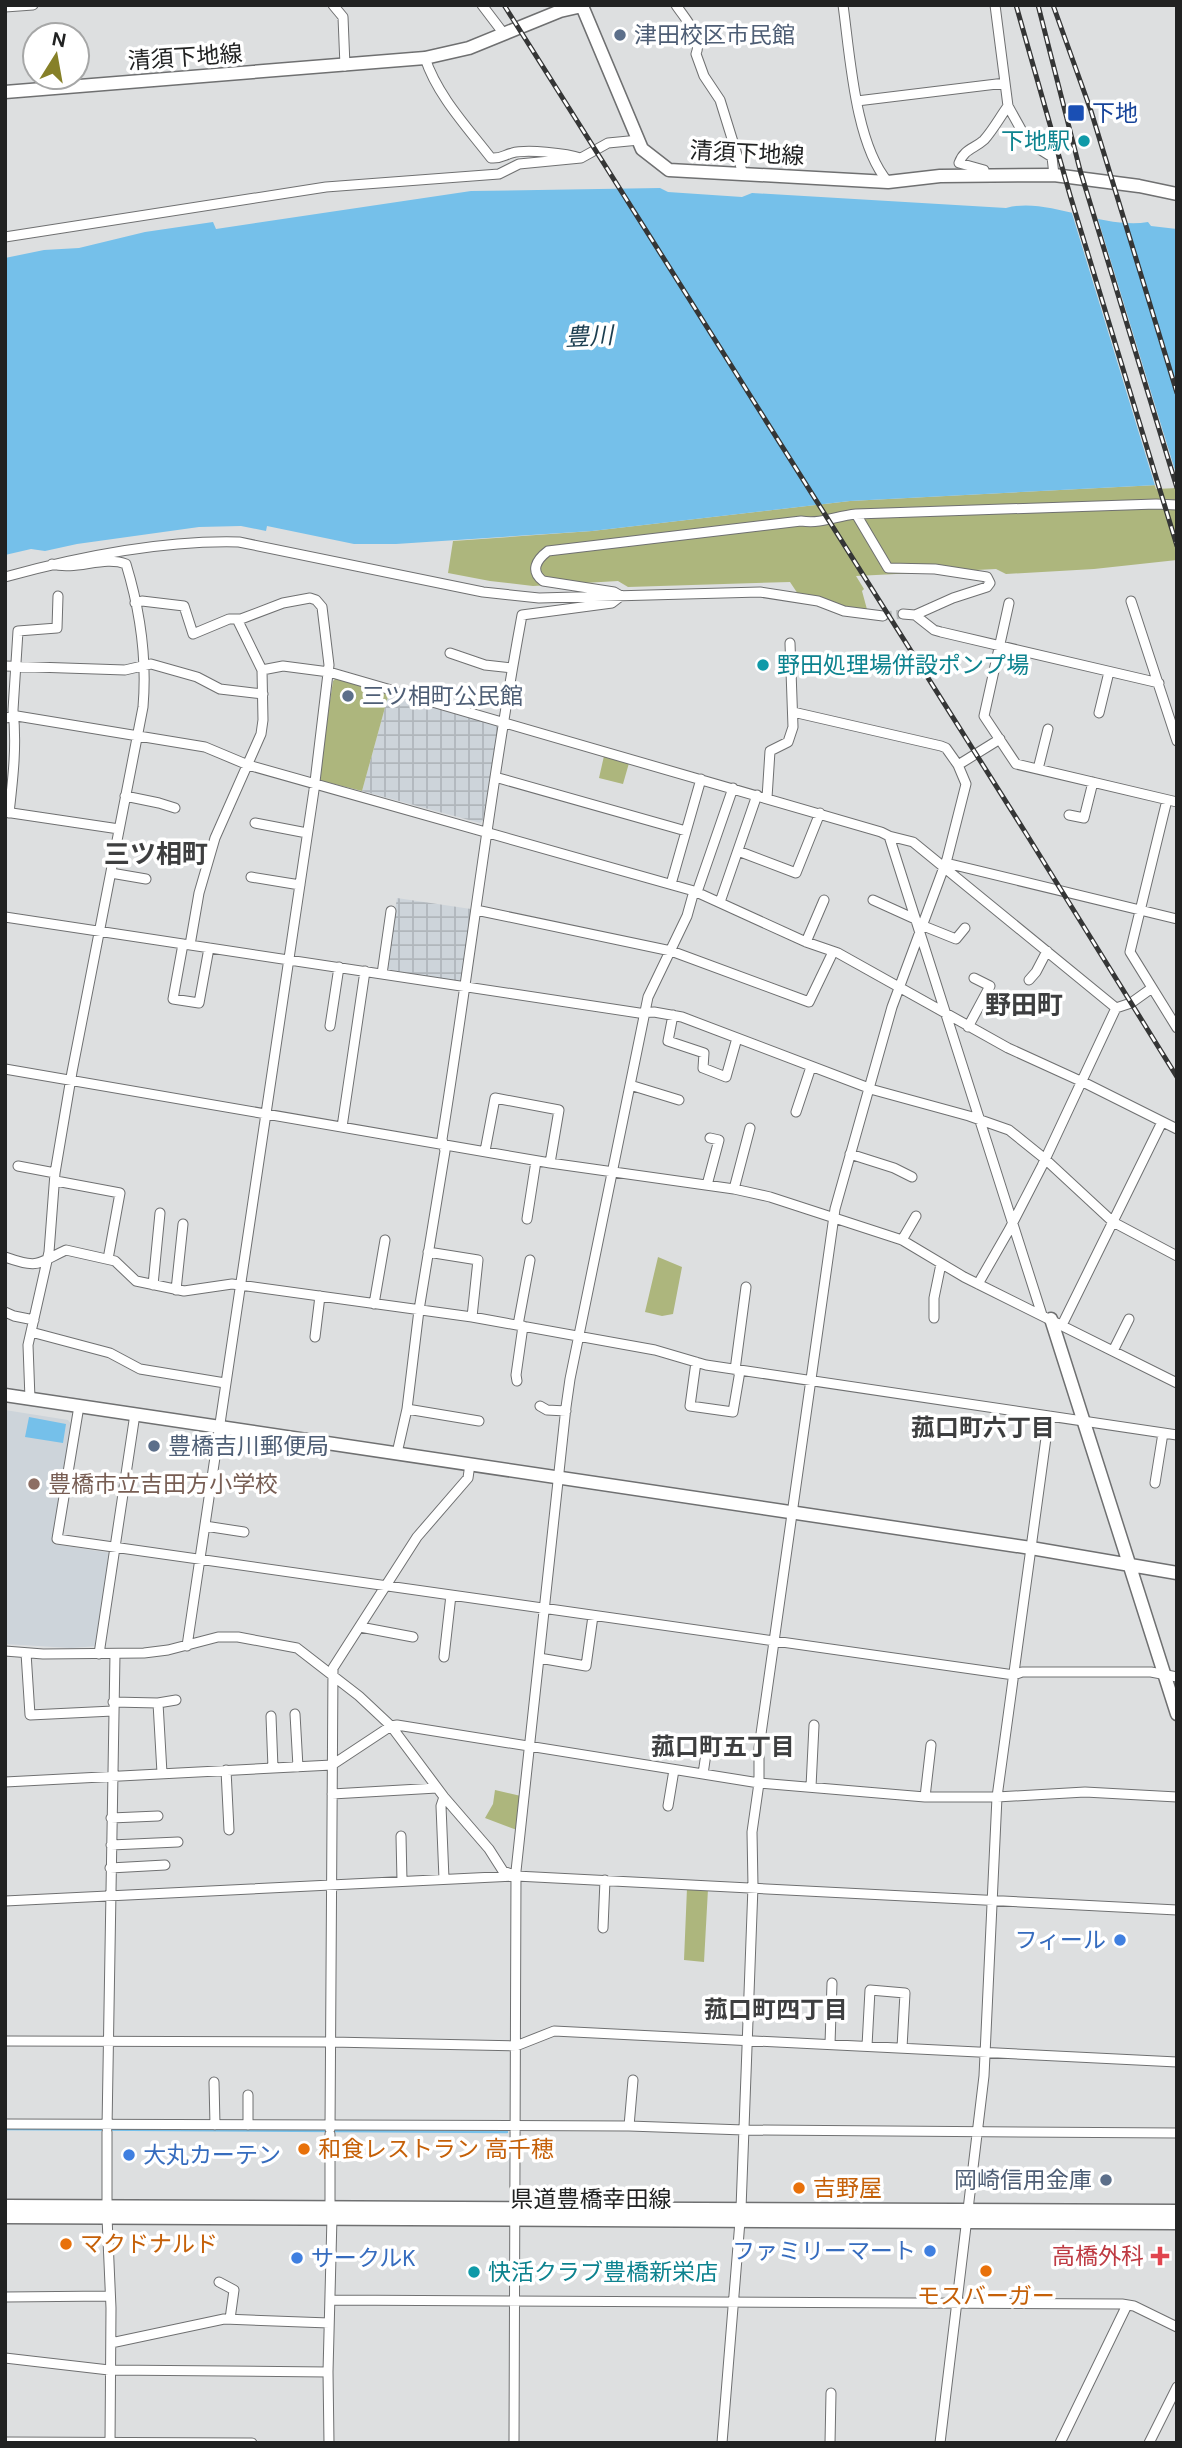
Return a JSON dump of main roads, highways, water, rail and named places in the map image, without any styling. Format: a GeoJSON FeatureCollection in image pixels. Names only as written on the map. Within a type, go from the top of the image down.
{"type":"FeatureCollection","features":[{"type":"Feature","properties":{"kind":"main road","name":"清須下地線"},"geometry":{"type":"LineString","coordinates":[[5,92],[425,58],[469,48],[559,11],[582,5],[642,149],[669,170],[888,182],[940,176],[1054,175],[1139,186],[1177,194]]}},
{"type":"Feature","properties":{"kind":"main road"},"geometry":{"type":"LineString","coordinates":[[1052,1319],[1127,1563],[1170,1675],[1177,1714]]}},
{"type":"Feature","properties":{"kind":"main road"},"geometry":{"type":"LineString","coordinates":[[5,1395],[1127,1563],[1177,1573]]}},
{"type":"Feature","properties":{"kind":"main road","name":"県道豊橋幸田線"},"geometry":{"type":"LineString","coordinates":[[5,2206],[107,2212]]}},
{"type":"Feature","properties":{"kind":"main road","name":"県道豊橋幸田線"},"geometry":{"type":"LineString","coordinates":[[5,2217],[107,2212],[966,2216],[1177,2211]]}},
{"type":"Feature","properties":{"kind":"main road","name":"県道豊橋幸田線"},"geometry":{"type":"LineString","coordinates":[[966,2216],[1177,2223]]}},
{"type":"Feature","properties":{"kind":"water","name":"豊川"},"geometry":{"type":"Polygon","coordinates":[[[660,188],[668,192],[742,197],[752,193],[1006,208],[1039,206],[1113,222],[1148,222],[1151,226],[1177,229],[1177,484],[850,501],[592,531],[396,544],[354,544],[267,526],[266,531],[241,526],[199,527],[45,551],[31,549],[5,555],[5,258],[44,250],[79,248],[145,232],[213,222],[216,229],[471,191],[660,188]]]}},
{"type":"Feature","properties":{"kind":"water"},"geometry":{"type":"Polygon","coordinates":[[[29,1417],[66,1424],[63,1443],[25,1437],[29,1417]]]}},
{"type":"Feature","properties":{"kind":"waterway"},"geometry":{"type":"LineString","coordinates":[[5,2129],[507,2132]]}},
{"type":"Feature","properties":{"kind":"tunnel"},"geometry":{"type":"LineString","coordinates":[[883,616],[903,614]]}},
{"type":"Feature","properties":{"kind":"railway"},"geometry":{"type":"LineString","coordinates":[[504,5],[1177,1077]]}},
{"type":"Feature","properties":{"kind":"railway"},"geometry":{"type":"LineString","coordinates":[[1016,5],[1070,195],[1177,546]]}},
{"type":"Feature","properties":{"kind":"railway"},"geometry":{"type":"LineString","coordinates":[[1038,5],[1080,170],[1177,488]]}},
{"type":"Feature","properties":{"kind":"railway"},"geometry":{"type":"LineString","coordinates":[[1053,5],[1091,111],[1177,393]]}},
{"type":"Feature","properties":{"kind":"place","name":"津田校区市民館"},"geometry":{"type":"Point","coordinates":[620,35]}},
{"type":"Feature","properties":{"kind":"place","name":"下地"},"geometry":{"type":"Point","coordinates":[1076,113]}},
{"type":"Feature","properties":{"kind":"place","name":"下地駅"},"geometry":{"type":"Point","coordinates":[1084,141]}},
{"type":"Feature","properties":{"kind":"place","name":"野田処理場併設ポンプ場"},"geometry":{"type":"Point","coordinates":[763,665]}},
{"type":"Feature","properties":{"kind":"place","name":"三ツ相町公民館"},"geometry":{"type":"Point","coordinates":[348,696]}},
{"type":"Feature","properties":{"kind":"place","name":"豊橋吉川郵便局"},"geometry":{"type":"Point","coordinates":[154,1446]}},
{"type":"Feature","properties":{"kind":"place","name":"豊橋市立吉田方小学校"},"geometry":{"type":"Point","coordinates":[34,1484]}},
{"type":"Feature","properties":{"kind":"place","name":"フィール"},"geometry":{"type":"Point","coordinates":[1120,1940]}},
{"type":"Feature","properties":{"kind":"place","name":"和食レストラン 高千穂"},"geometry":{"type":"Point","coordinates":[304,2149]}},
{"type":"Feature","properties":{"kind":"place","name":"大丸カーテン"},"geometry":{"type":"Point","coordinates":[129,2155]}},
{"type":"Feature","properties":{"kind":"place","name":"岡崎信用金庫"},"geometry":{"type":"Point","coordinates":[1106,2180]}},
{"type":"Feature","properties":{"kind":"place","name":"吉野屋"},"geometry":{"type":"Point","coordinates":[799,2188]}},
{"type":"Feature","properties":{"kind":"place","name":"マクドナルド"},"geometry":{"type":"Point","coordinates":[66,2244]}},
{"type":"Feature","properties":{"kind":"place","name":"ファミリーマート"},"geometry":{"type":"Point","coordinates":[930,2251]}},
{"type":"Feature","properties":{"kind":"place","name":"高橋外科"},"geometry":{"type":"Point","coordinates":[1160,2256]}},
{"type":"Feature","properties":{"kind":"place","name":"サークルK"},"geometry":{"type":"Point","coordinates":[297,2258]}},
{"type":"Feature","properties":{"kind":"place","name":"モスバーガー"},"geometry":{"type":"Point","coordinates":[986,2271]}},
{"type":"Feature","properties":{"kind":"place","name":"快活クラブ豊橋新栄店"},"geometry":{"type":"Point","coordinates":[474,2272]}},
{"type":"Feature","properties":{"kind":"district","name":"三ツ相町"},"geometry":{"type":"Point","coordinates":[156,854]}},
{"type":"Feature","properties":{"kind":"district","name":"野田町"},"geometry":{"type":"Point","coordinates":[1024,1005]}},
{"type":"Feature","properties":{"kind":"district","name":"菰口町六丁目"},"geometry":{"type":"Point","coordinates":[983,1427]}},
{"type":"Feature","properties":{"kind":"district","name":"菰口町五丁目"},"geometry":{"type":"Point","coordinates":[723,1746]}},
{"type":"Feature","properties":{"kind":"district","name":"菰口町四丁目"},"geometry":{"type":"Point","coordinates":[776,2009]}}]}
